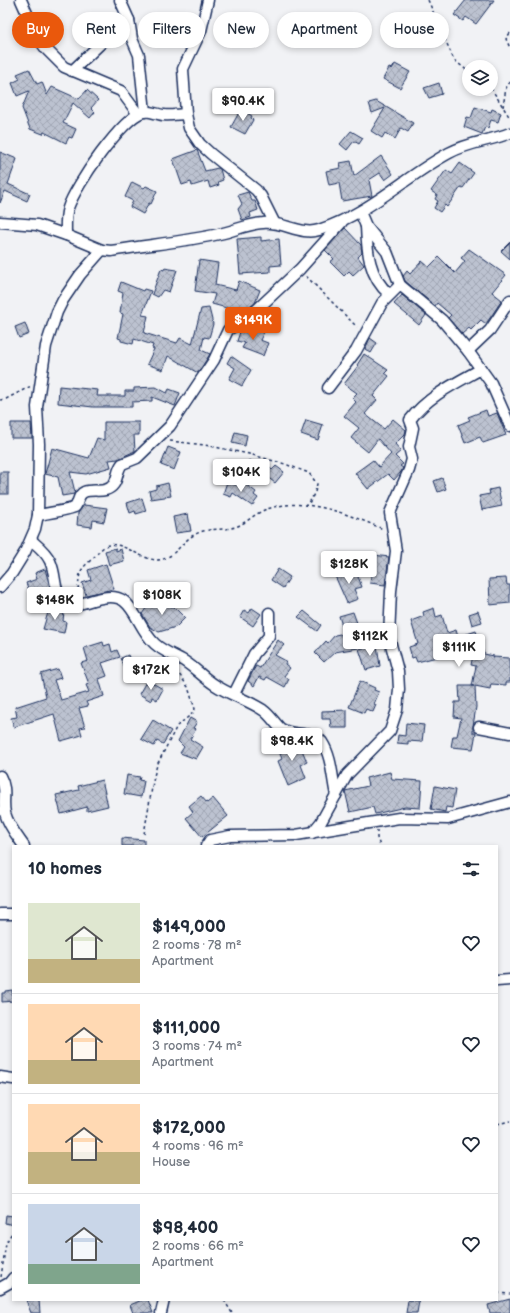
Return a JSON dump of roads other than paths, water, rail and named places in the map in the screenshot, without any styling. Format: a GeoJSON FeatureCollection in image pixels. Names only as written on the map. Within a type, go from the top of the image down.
{"type":"FeatureCollection","features":[{"type":"Feature","properties":{"kind":"street"},"geometry":{"type":"LineString","coordinates":[[21,0],[32,26],[42,43],[64,67],[121,91],[141,113],[164,115],[186,114]]}},
{"type":"Feature","properties":{"kind":"street"},"geometry":{"type":"LineString","coordinates":[[120,0],[125,12]]}},
{"type":"Feature","properties":{"kind":"street"},"geometry":{"type":"LineString","coordinates":[[208,0],[201,32],[183,69],[186,114],[189,128],[200,144],[216,160],[256,190],[261,196],[274,222]]}},
{"type":"Feature","properties":{"kind":"street"},"geometry":{"type":"LineString","coordinates":[[130,26],[132,38],[139,59],[141,113]]}},
{"type":"Feature","properties":{"kind":"street"},"geometry":{"type":"LineString","coordinates":[[72,71],[96,48]]}},
{"type":"Feature","properties":{"kind":"street"},"geometry":{"type":"LineString","coordinates":[[66,235],[66,218],[69,206],[80,187],[117,132],[141,113]]}},
{"type":"Feature","properties":{"kind":"street"},"geometry":{"type":"LineString","coordinates":[[0,222],[37,225],[102,250],[110,251],[193,239],[221,234],[238,227],[274,222],[302,231],[317,230],[343,221],[360,212],[449,153],[464,146],[510,134]]}},
{"type":"Feature","properties":{"kind":"street"},"geometry":{"type":"LineString","coordinates":[[360,212],[366,226],[372,270],[380,286],[389,294]]}},
{"type":"Feature","properties":{"kind":"street"},"geometry":{"type":"LineString","coordinates":[[38,515],[72,509],[75,507],[82,493],[86,491],[104,491],[114,484],[122,464],[137,458],[170,426],[214,360],[228,330],[250,316],[300,268],[343,221]]}},
{"type":"Feature","properties":{"kind":"street"},"geometry":{"type":"LineString","coordinates":[[366,226],[387,252],[400,285],[442,320],[482,369],[501,402],[510,426]]}},
{"type":"Feature","properties":{"kind":"street"},"geometry":{"type":"LineString","coordinates":[[0,587],[12,573],[31,540],[38,515],[40,444],[37,407],[46,346],[57,312],[80,275],[102,250]]}},
{"type":"Feature","properties":{"kind":"street"},"geometry":{"type":"LineString","coordinates":[[328,388],[347,364],[382,303],[389,294],[400,285]]}},
{"type":"Feature","properties":{"kind":"street"},"geometry":{"type":"LineString","coordinates":[[468,351],[490,330],[510,300]]}},
{"type":"Feature","properties":{"kind":"street"},"geometry":{"type":"LineString","coordinates":[[312,833],[321,822],[347,775],[390,731],[397,710],[399,689],[398,671],[389,637],[391,591],[396,556],[390,513],[409,470],[412,459],[409,447],[413,428],[410,420],[420,407],[429,400],[482,369]]}},
{"type":"Feature","properties":{"kind":"street"},"geometry":{"type":"LineString","coordinates":[[31,540],[48,557],[58,594],[63,599],[74,605],[100,598],[123,600],[133,611],[145,633],[165,651],[185,662],[216,686],[234,694],[262,710],[272,717],[282,729],[288,733],[317,738],[322,743],[330,762],[336,795]]}},
{"type":"Feature","properties":{"kind":"street"},"geometry":{"type":"LineString","coordinates":[[234,694],[254,654],[269,636],[269,613]]}},
{"type":"Feature","properties":{"kind":"street"},"geometry":{"type":"LineString","coordinates":[[478,726],[510,733]]}},
{"type":"Feature","properties":{"kind":"street"},"geometry":{"type":"LineString","coordinates":[[0,776],[4,785],[5,811],[10,826],[23,845]]}},
{"type":"Feature","properties":{"kind":"street"},"geometry":{"type":"LineString","coordinates":[[207,845],[210,840],[230,836],[278,836],[312,833],[378,820],[414,818],[448,819],[475,813],[506,803],[510,795]]}},
{"type":"Feature","properties":{"kind":"street"},"geometry":{"type":"LineString","coordinates":[[0,914],[12,914]]}},
{"type":"Feature","properties":{"kind":"street"},"geometry":{"type":"LineString","coordinates":[[498,981],[510,980]]}},
{"type":"Feature","properties":{"kind":"street"},"geometry":{"type":"LineString","coordinates":[[0,1077],[12,1078]]}},
{"type":"Feature","properties":{"kind":"street"},"geometry":{"type":"LineString","coordinates":[[2,1287],[12,1279]]}},
{"type":"Feature","properties":{"kind":"street"},"geometry":{"type":"LineString","coordinates":[[161,1313],[164,1301]]}}]}
